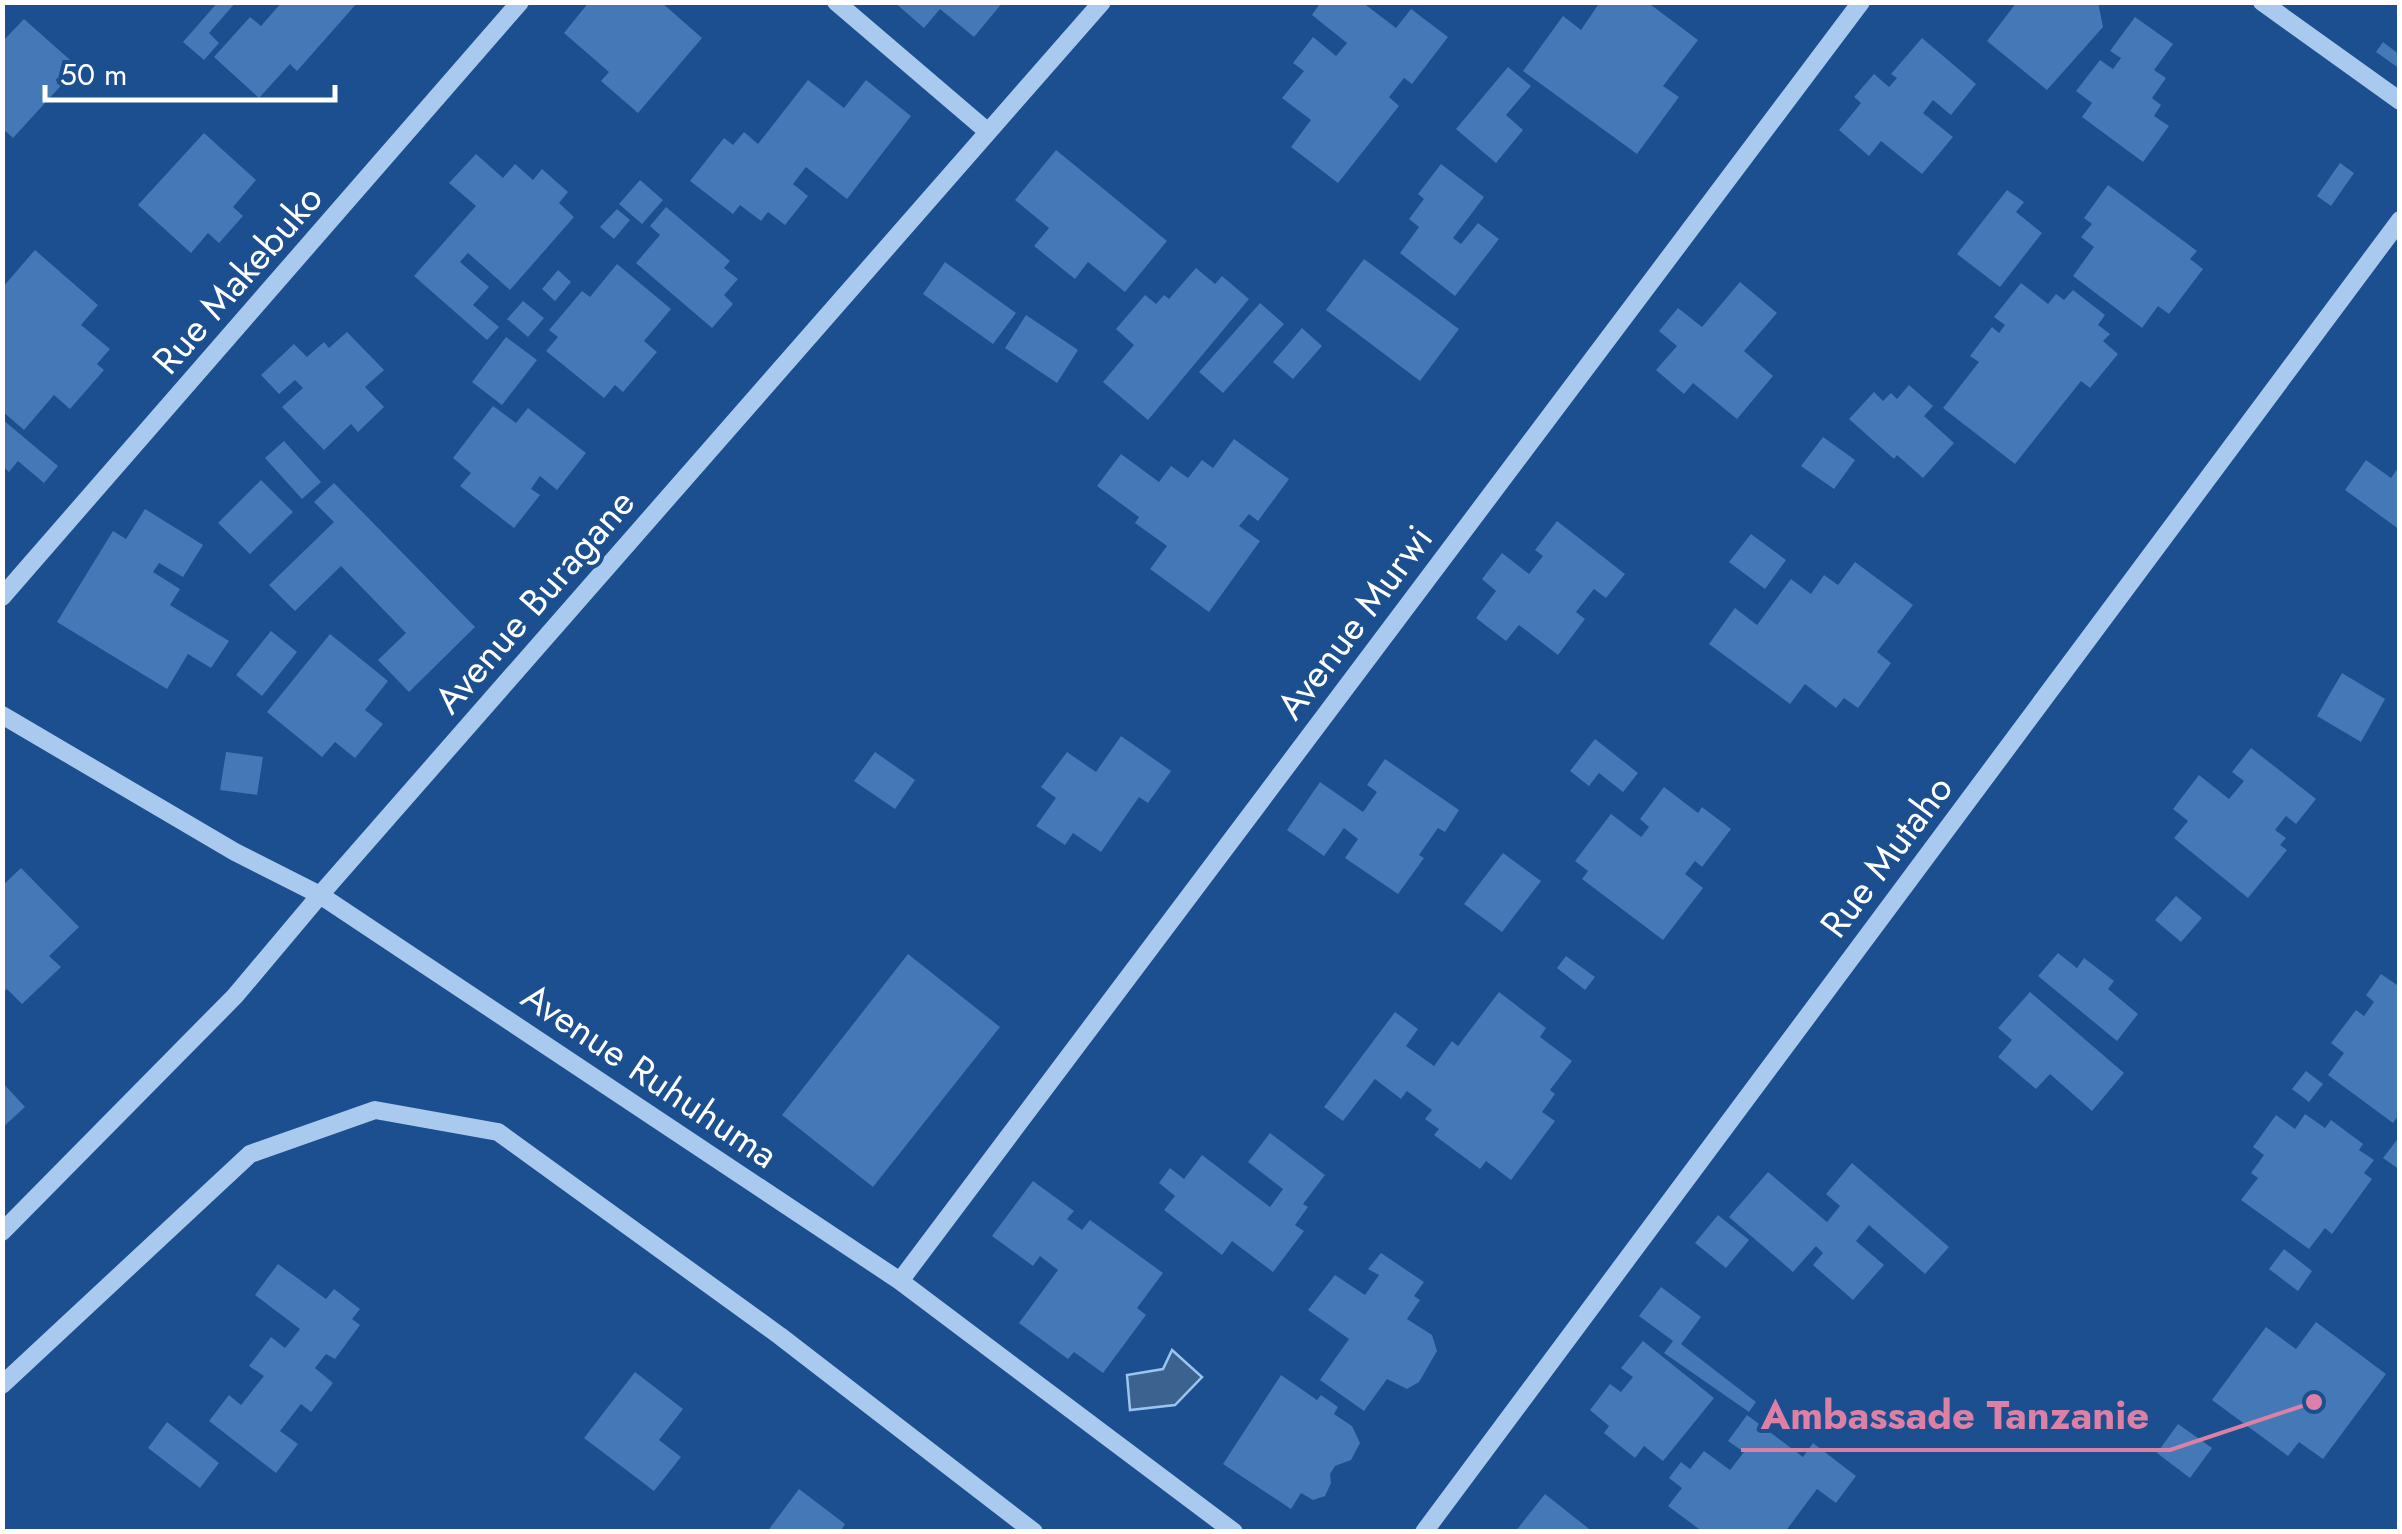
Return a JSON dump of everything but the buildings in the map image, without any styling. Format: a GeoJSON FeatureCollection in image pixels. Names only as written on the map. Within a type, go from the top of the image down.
{"type":"FeatureCollection","features":[{"type":"Feature","properties":{"kind":"street","name":"Rue Makebuko"},"geometry":{"type":"LineString","coordinates":[[2,598],[520,2]]}},
{"type":"Feature","properties":{"kind":"street"},"geometry":{"type":"LineString","coordinates":[[836,2],[988,131]]}},
{"type":"Feature","properties":{"kind":"street","name":"Avenue Buragane"},"geometry":{"type":"LineString","coordinates":[[2,1232],[235,996],[1102,2]]}},
{"type":"Feature","properties":{"kind":"street","name":"Avenue Murwi"},"geometry":{"type":"LineString","coordinates":[[900,1280],[1861,2]]}},
{"type":"Feature","properties":{"kind":"street"},"geometry":{"type":"LineString","coordinates":[[2262,2],[2286,10],[2400,102]]}},
{"type":"Feature","properties":{"kind":"street","name":"Rue Mutaho"},"geometry":{"type":"LineString","coordinates":[[1424,1532],[2400,220]]}},
{"type":"Feature","properties":{"kind":"street","name":"Avenue Ruhuhuma"},"geometry":{"type":"LineString","coordinates":[[2,715],[235,852],[320,895],[900,1280],[1234,1532]]}},
{"type":"Feature","properties":{"kind":"street"},"geometry":{"type":"LineString","coordinates":[[2,1385],[250,1154],[375,1110],[498,1132],[780,1336],[1034,1532]]}},
{"type":"Feature","properties":{"kind":"water"},"geometry":{"type":"Polygon","coordinates":[[[1172,1350],[1202,1377],[1175,1405],[1130,1410],[1127,1375],[1163,1369],[1172,1350]]]}},
{"type":"Feature","properties":{"kind":"place","name":"Ambassade Tanzanie"},"geometry":{"type":"Point","coordinates":[2314,1402]}}]}
